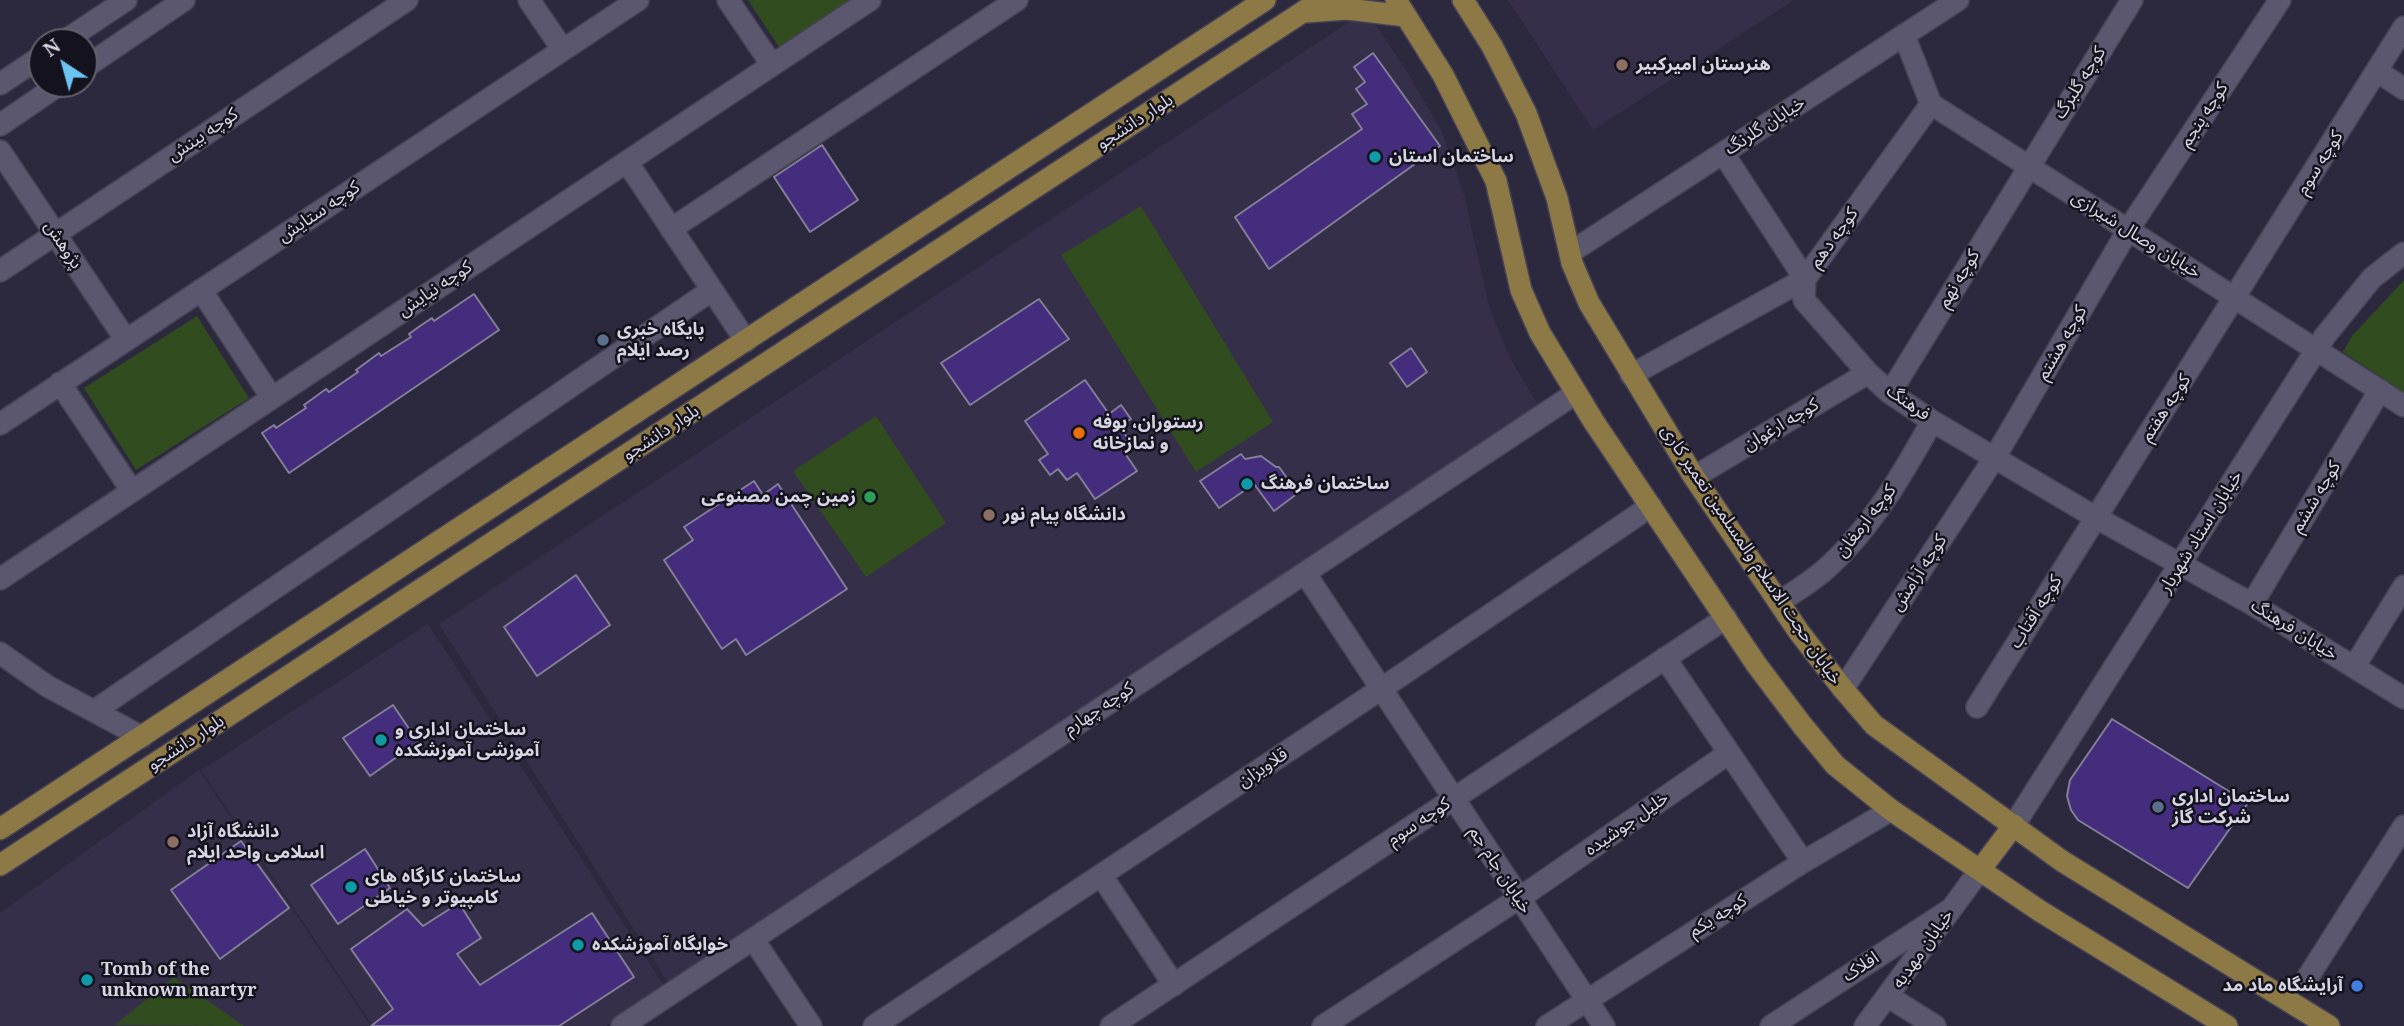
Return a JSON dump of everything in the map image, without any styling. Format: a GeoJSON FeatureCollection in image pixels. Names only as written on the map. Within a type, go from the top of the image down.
{"type":"FeatureCollection","features":[{"type":"Feature","properties":{"kind":"main road","name":"بلوار دانشجو"},"geometry":{"type":"LineString","coordinates":[[0,865],[1321,0]]}},
{"type":"Feature","properties":{"kind":"main road","name":"خیابان حجت الاسلام والمسلمین تعمیر کاری"},"geometry":{"type":"LineString","coordinates":[[1463,0],[1492,46],[1525,113],[1557,198],[1572,263],[1589,303],[1694,477],[1779,602],[1843,689],[1874,725],[2062,861],[2329,1026]]}},
{"type":"Feature","properties":{"kind":"main road","name":"بلوار دانشجو"},"geometry":{"type":"LineString","coordinates":[[0,829],[1263,1]]}},
{"type":"Feature","properties":{"kind":"main road"},"geometry":{"type":"LineString","coordinates":[[1300,13],[1330,9],[1401,8],[1443,75],[1496,181],[1521,290],[1540,333],[1576,393],[1726,618],[1772,684],[1835,765],[1891,810],[2040,911],[2227,1026]]}},
{"type":"Feature","properties":{"kind":"main road"},"geometry":{"type":"LineString","coordinates":[[1980,870],[2014,825]]}},
{"type":"Feature","properties":{"kind":"street"},"geometry":{"type":"LineString","coordinates":[[84,28],[126,0]]}},
{"type":"Feature","properties":{"kind":"street"},"geometry":{"type":"LineString","coordinates":[[98,58],[184,0]]}},
{"type":"Feature","properties":{"kind":"street","name":"کوچه بینش"},"geometry":{"type":"LineString","coordinates":[[0,271],[407,0]]}},
{"type":"Feature","properties":{"kind":"street"},"geometry":{"type":"LineString","coordinates":[[529,0],[563,50]]}},
{"type":"Feature","properties":{"kind":"street","name":"کوچه ستایش"},"geometry":{"type":"LineString","coordinates":[[0,424],[638,0]]}},
{"type":"Feature","properties":{"kind":"street"},"geometry":{"type":"LineString","coordinates":[[728,0],[772,65]]}},
{"type":"Feature","properties":{"kind":"street","name":"كوچه نيايش"},"geometry":{"type":"LineString","coordinates":[[0,579],[870,0]]}},
{"type":"Feature","properties":{"kind":"street"},"geometry":{"type":"LineString","coordinates":[[671,229],[1017,0]]}},
{"type":"Feature","properties":{"kind":"street","name":"خیابان گلرنگ"},"geometry":{"type":"LineString","coordinates":[[1571,251],[1958,0]]}},
{"type":"Feature","properties":{"kind":"street","name":"کوچه گلبرگ"},"geometry":{"type":"LineString","coordinates":[[2028,166],[2132,0]]}},
{"type":"Feature","properties":{"kind":"street","name":"کوچه پنجم"},"geometry":{"type":"LineString","coordinates":[[2129,230],[2280,0]]}},
{"type":"Feature","properties":{"kind":"street","name":"کوچه سوم"},"geometry":{"type":"LineString","coordinates":[[2236,299],[2404,27]]}},
{"type":"Feature","properties":{"kind":"street"},"geometry":{"type":"LineString","coordinates":[[1904,34],[1931,104]]}},
{"type":"Feature","properties":{"kind":"street"},"geometry":{"type":"LineString","coordinates":[[0,84],[28,65]]}},
{"type":"Feature","properties":{"kind":"street"},"geometry":{"type":"LineString","coordinates":[[2376,71],[2404,89]]}},
{"type":"Feature","properties":{"kind":"street"},"geometry":{"type":"LineString","coordinates":[[0,125],[40,98]]}},
{"type":"Feature","properties":{"kind":"street","name":"خیابان وصال شیرازی"},"geometry":{"type":"LineString","coordinates":[[1931,104],[2404,406]]}},
{"type":"Feature","properties":{"kind":"street","name":"کوچه دهم"},"geometry":{"type":"LineString","coordinates":[[1631,375],[1805,279],[1931,104]]}},
{"type":"Feature","properties":{"kind":"street","name":"پژوهش"},"geometry":{"type":"LineString","coordinates":[[0,151],[126,340]]}},
{"type":"Feature","properties":{"kind":"street","name":"فرهنگ"},"geometry":{"type":"LineString","coordinates":[[1723,153],[1805,279],[1804,300],[1868,373],[1890,393],[1932,421],[2095,517],[2182,564]]}},
{"type":"Feature","properties":{"kind":"street"},"geometry":{"type":"LineString","coordinates":[[627,162],[746,341]]}},
{"type":"Feature","properties":{"kind":"street","name":"کوچه نهم"},"geometry":{"type":"LineString","coordinates":[[1890,393],[2028,166]]}},
{"type":"Feature","properties":{"kind":"street","name":"کوچه هشتم"},"geometry":{"type":"LineString","coordinates":[[1995,457],[2129,230]]}},
{"type":"Feature","properties":{"kind":"street","name":"خیابان استاد شهریار"},"geometry":{"type":"LineString","coordinates":[[2014,825],[2316,350],[2372,278],[2404,253]]}},
{"type":"Feature","properties":{"kind":"street"},"geometry":{"type":"LineString","coordinates":[[201,290],[272,398]]}},
{"type":"Feature","properties":{"kind":"street"},"geometry":{"type":"LineString","coordinates":[[94,711],[712,290]]}},
{"type":"Feature","properties":{"kind":"street","name":"کوچه هفتم"},"geometry":{"type":"LineString","coordinates":[[2095,517],[2236,299]]}},
{"type":"Feature","properties":{"kind":"street","name":"کوچه ارغوان"},"geometry":{"type":"LineString","coordinates":[[1694,477],[1868,373]]}},
{"type":"Feature","properties":{"kind":"street"},"geometry":{"type":"LineString","coordinates":[[60,383],[132,491]]}},
{"type":"Feature","properties":{"kind":"street","name":"کوچه ششم"},"geometry":{"type":"LineString","coordinates":[[2252,604],[2380,390]]}},
{"type":"Feature","properties":{"kind":"street","name":"کوچه چهارم"},"geometry":{"type":"LineString","coordinates":[[622,1026],[1576,393]]}},
{"type":"Feature","properties":{"kind":"street","name":"کوچه ارمغان"},"geometry":{"type":"LineString","coordinates":[[1779,602],[1812,580],[1851,544],[1897,480],[1932,421]]}},
{"type":"Feature","properties":{"kind":"street","name":"کوچه آرامش"},"geometry":{"type":"LineString","coordinates":[[1843,689],[1995,457]]}},
{"type":"Feature","properties":{"kind":"street","name":"قلاویزان"},"geometry":{"type":"LineString","coordinates":[[874,1026],[1651,506]]}},
{"type":"Feature","properties":{"kind":"street","name":"کوچه آفتاب"},"geometry":{"type":"LineString","coordinates":[[1977,707],[2095,517]]}},
{"type":"Feature","properties":{"kind":"street","name":"خیابان فرهنگ"},"geometry":{"type":"LineString","coordinates":[[2182,564],[2404,698]]}},
{"type":"Feature","properties":{"kind":"street","name":"خیابان جام جم"},"geometry":{"type":"LineString","coordinates":[[1305,573],[1453,799],[1522,897],[1604,1026]]}},
{"type":"Feature","properties":{"kind":"street"},"geometry":{"type":"LineString","coordinates":[[2354,667],[2404,586]]}},
{"type":"Feature","properties":{"kind":"street","name":"کوچه سوم"},"geometry":{"type":"LineString","coordinates":[[1111,1026],[1726,618]]}},
{"type":"Feature","properties":{"kind":"street"},"geometry":{"type":"LineString","coordinates":[[0,653],[47,685],[142,737]]}},
{"type":"Feature","properties":{"kind":"street"},"geometry":{"type":"LineString","coordinates":[[1665,658],[1803,862]]}},
{"type":"Feature","properties":{"kind":"street","name":"خلیل جوشیده"},"geometry":{"type":"LineString","coordinates":[[1323,1026],[1522,897],[1729,753]]}},
{"type":"Feature","properties":{"kind":"street","name":"کوچه یکم"},"geometry":{"type":"LineString","coordinates":[[1547,1026],[1803,862],[1891,810]]}},
{"type":"Feature","properties":{"kind":"street"},"geometry":{"type":"LineString","coordinates":[[2308,977],[2404,826]]}},
{"type":"Feature","properties":{"kind":"street","name":"خیابان مهدیه"},"geometry":{"type":"LineString","coordinates":[[1866,1026],[1980,870]]}},
{"type":"Feature","properties":{"kind":"street"},"geometry":{"type":"LineString","coordinates":[[1101,876],[1174,985]]}},
{"type":"Feature","properties":{"kind":"street","name":"افلاک"},"geometry":{"type":"LineString","coordinates":[[1770,1026],[1951,909]]}},
{"type":"Feature","properties":{"kind":"street"},"geometry":{"type":"LineString","coordinates":[[753,939],[811,1026]]}},
{"type":"Feature","properties":{"kind":"street"},"geometry":{"type":"LineString","coordinates":[[1889,997],[1935,1026]]}},
{"type":"Feature","properties":{"kind":"shaded area","name":"هنرستان امیرکبیر"},"geometry":{"type":"Polygon","coordinates":[[[1508,0],[1794,0],[1593,130],[1508,0]]]}},
{"type":"Feature","properties":{"kind":"shaded area","name":"دانشگاه پیام نور"},"geometry":{"type":"Polygon","coordinates":[[[1364,12],[1406,70],[1442,132],[1464,195],[1489,306],[1510,358],[1538,405],[670,986],[439,624],[1364,12]]]}},
{"type":"Feature","properties":{"kind":"shaded area"},"geometry":{"type":"Polygon","coordinates":[[[428,624],[665,987],[606,1026],[373,1026],[201,770],[428,624]]]}},
{"type":"Feature","properties":{"kind":"shaded area","name":"دانشگاه آزاد اسلامی واحد ایلام"},"geometry":{"type":"Polygon","coordinates":[[[199,770],[371,1026],[0,1026],[0,913],[199,770]]]}},
{"type":"Feature","properties":{"kind":"green space"},"geometry":{"type":"Polygon","coordinates":[[[748,0],[850,0],[779,47],[748,0]]]}},
{"type":"Feature","properties":{"kind":"green space"},"geometry":{"type":"Polygon","coordinates":[[[1141,206],[1273,422],[1196,472],[1061,255],[1141,206]]]}},
{"type":"Feature","properties":{"kind":"green space"},"geometry":{"type":"Polygon","coordinates":[[[2404,280],[2404,392],[2343,352],[2352,336],[2404,280]]]}},
{"type":"Feature","properties":{"kind":"green space"},"geometry":{"type":"Polygon","coordinates":[[[197,316],[249,398],[136,470],[84,388],[197,316]]]}},
{"type":"Feature","properties":{"kind":"green space","name":"زمین چمن مصنوعی"},"geometry":{"type":"Polygon","coordinates":[[[876,416],[946,523],[866,577],[793,471],[876,416]]]}},
{"type":"Feature","properties":{"kind":"green space"},"geometry":{"type":"Polygon","coordinates":[[[174,977],[244,1026],[115,1025],[174,977]]]}},
{"type":"Feature","properties":{"kind":"building","name":"ساختمان استان"},"geometry":{"type":"Polygon","coordinates":[[[1373,53],[1440,146],[1269,269],[1235,217],[1362,129],[1352,114],[1367,104],[1356,89],[1365,82],[1354,67],[1373,53]]]}},
{"type":"Feature","properties":{"kind":"building"},"geometry":{"type":"Polygon","coordinates":[[[822,145],[858,200],[810,232],[774,177],[822,145]]]}},
{"type":"Feature","properties":{"kind":"building"},"geometry":{"type":"Polygon","coordinates":[[[474,294],[499,330],[289,473],[262,433],[274,425],[276,428],[306,408],[304,405],[326,389],[329,392],[358,372],[356,370],[379,353],[381,356],[411,337],[409,334],[432,318],[434,321],[474,294]]]}},
{"type":"Feature","properties":{"kind":"building"},"geometry":{"type":"Polygon","coordinates":[[[1039,299],[1069,339],[970,405],[941,363],[1039,299]]]}},
{"type":"Feature","properties":{"kind":"building"},"geometry":{"type":"Polygon","coordinates":[[[1411,348],[1427,372],[1407,387],[1390,363],[1411,348]]]}},
{"type":"Feature","properties":{"kind":"building","name":"رستوران، بوفه و نمازخانه"},"geometry":{"type":"Polygon","coordinates":[[[1085,380],[1109,414],[1121,405],[1131,419],[1120,426],[1128,439],[1120,446],[1137,471],[1095,499],[1077,473],[1067,480],[1058,469],[1050,475],[1039,460],[1048,454],[1025,421],[1085,380]]]}},
{"type":"Feature","properties":{"kind":"building","name":"ساختمان فرهنگ"},"geometry":{"type":"Polygon","coordinates":[[[1241,454],[1245,459],[1261,456],[1279,467],[1298,493],[1274,511],[1254,484],[1219,508],[1200,481],[1241,454]]]}},
{"type":"Feature","properties":{"kind":"building"},"geometry":{"type":"Polygon","coordinates":[[[754,481],[763,495],[778,484],[847,589],[746,655],[736,639],[722,649],[664,560],[693,540],[684,527],[754,481]]]}},
{"type":"Feature","properties":{"kind":"building"},"geometry":{"type":"Polygon","coordinates":[[[576,575],[610,625],[537,676],[504,627],[576,575]]]}},
{"type":"Feature","properties":{"kind":"building","name":"ساختمان اداری و آموزشی آموزشکده"},"geometry":{"type":"Polygon","coordinates":[[[393,705],[418,742],[370,776],[343,738],[393,705]]]}},
{"type":"Feature","properties":{"kind":"building","name":"ساختمان اداری شرکت گاز"},"geometry":{"type":"Polygon","coordinates":[[[2112,719],[2248,803],[2188,888],[2078,820],[2071,810],[2067,796],[2070,780],[2112,719]]]}},
{"type":"Feature","properties":{"kind":"building"},"geometry":{"type":"Polygon","coordinates":[[[241,841],[289,908],[220,959],[171,890],[241,841]]]}},
{"type":"Feature","properties":{"kind":"building","name":"ساختمان کارگاه های کامپیوتر و خیاطی"},"geometry":{"type":"Polygon","coordinates":[[[365,849],[390,888],[338,924],[311,885],[365,849]]]}},
{"type":"Feature","properties":{"kind":"building"},"geometry":{"type":"Polygon","coordinates":[[[459,903],[481,938],[457,954],[480,985],[592,913],[634,977],[559,1026],[371,1026],[393,1009],[351,949],[407,909],[423,926],[459,903]]]}},
{"type":"Feature","properties":{"kind":"place","name":"هنرستان امیرکبیر"},"geometry":{"type":"Point","coordinates":[1622,65]}},
{"type":"Feature","properties":{"kind":"place","name":"ساختمان استان"},"geometry":{"type":"Point","coordinates":[1375,157]}},
{"type":"Feature","properties":{"kind":"place","name":"پایگاه خبری رصد ایلام"},"geometry":{"type":"Point","coordinates":[603,340]}},
{"type":"Feature","properties":{"kind":"place","name":"رستوران، بوفه و نمازخانه"},"geometry":{"type":"Point","coordinates":[1079,433]}},
{"type":"Feature","properties":{"kind":"place","name":"ساختمان فرهنگ"},"geometry":{"type":"Point","coordinates":[1247,484]}},
{"type":"Feature","properties":{"kind":"place","name":"زمین چمن مصنوعی"},"geometry":{"type":"Point","coordinates":[870,497]}},
{"type":"Feature","properties":{"kind":"place","name":"دانشگاه پیام نور"},"geometry":{"type":"Point","coordinates":[989,515]}},
{"type":"Feature","properties":{"kind":"place","name":"ساختمان اداری و آموزشی آموزشکده"},"geometry":{"type":"Point","coordinates":[381,740]}},
{"type":"Feature","properties":{"kind":"place","name":"ساختمان اداری شرکت گاز"},"geometry":{"type":"Point","coordinates":[2158,807]}},
{"type":"Feature","properties":{"kind":"place","name":"دانشگاه آزاد اسلامی واحد ایلام"},"geometry":{"type":"Point","coordinates":[173,842]}},
{"type":"Feature","properties":{"kind":"place","name":"ساختمان کارگاه های کامپیوتر و خیاطی"},"geometry":{"type":"Point","coordinates":[351,887]}},
{"type":"Feature","properties":{"kind":"place","name":"خوابگاه آموزشکده"},"geometry":{"type":"Point","coordinates":[578,945]}},
{"type":"Feature","properties":{"kind":"place","name":"Tomb of the unknown martyr"},"geometry":{"type":"Point","coordinates":[87,980]}},
{"type":"Feature","properties":{"kind":"place","name":"آرایشگاه ماد مد"},"geometry":{"type":"Point","coordinates":[2357,986]}}]}
